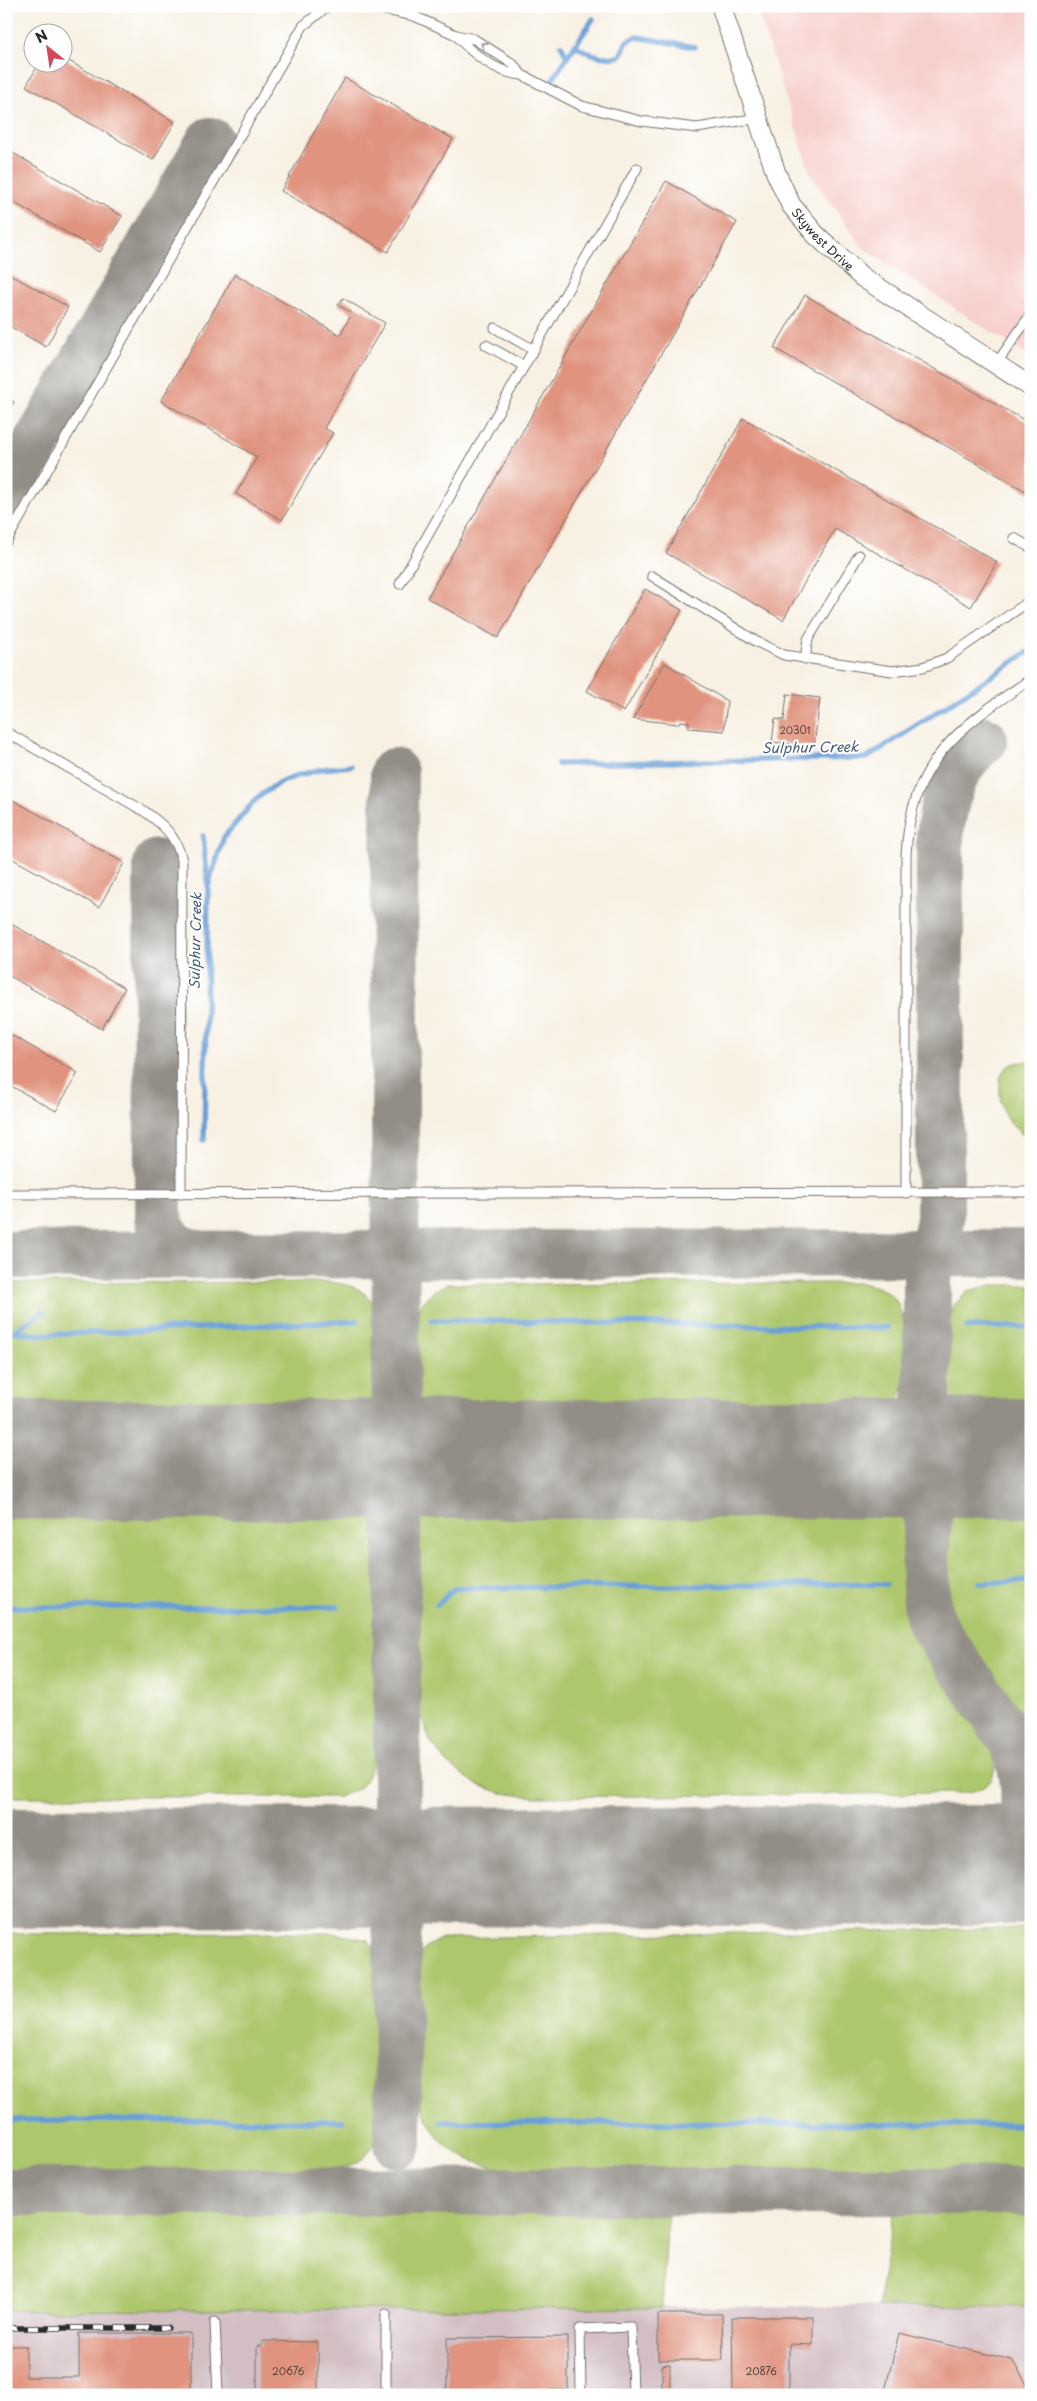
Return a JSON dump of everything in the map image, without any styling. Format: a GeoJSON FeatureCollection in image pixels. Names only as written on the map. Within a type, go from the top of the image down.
{"type":"FeatureCollection","features":[{"type":"Feature","properties":{"kind":"street","name":"Skywest Drive"},"geometry":{"type":"LineString","coordinates":[[721,6],[768,150],[791,205],[816,235],[862,277],[1031,387]]}},
{"type":"Feature","properties":{"kind":"lane"},"geometry":{"type":"LineString","coordinates":[[6,542],[302,26],[328,6]]}},
{"type":"Feature","properties":{"kind":"lane"},"geometry":{"type":"LineString","coordinates":[[367,6],[414,16],[456,35],[474,39],[513,64],[522,75],[582,106],[641,120],[697,128],[758,118]]}},
{"type":"Feature","properties":{"kind":"lane"},"geometry":{"type":"LineString","coordinates":[[400,584],[637,168]]}},
{"type":"Feature","properties":{"kind":"lane"},"geometry":{"type":"LineString","coordinates":[[996,364],[1031,314]]}},
{"type":"Feature","properties":{"kind":"lane"},"geometry":{"type":"LineString","coordinates":[[495,328],[534,350]]}},
{"type":"Feature","properties":{"kind":"lane"},"geometry":{"type":"LineString","coordinates":[[486,345],[524,366]]}},
{"type":"Feature","properties":{"kind":"lane"},"geometry":{"type":"LineString","coordinates":[[1014,538],[1031,548]]}},
{"type":"Feature","properties":{"kind":"lane"},"geometry":{"type":"LineString","coordinates":[[805,659],[808,639],[859,555]]}},
{"type":"Feature","properties":{"kind":"lane"},"geometry":{"type":"LineString","coordinates":[[652,576],[757,642],[784,655],[892,671],[923,667],[947,658],[1031,600]]}},
{"type":"Feature","properties":{"kind":"lane"},"geometry":{"type":"LineString","coordinates":[[906,1193],[907,830],[923,781],[944,747],[962,728],[1031,679]]}},
{"type":"Feature","properties":{"kind":"lane"},"geometry":{"type":"LineString","coordinates":[[6,732],[164,824],[178,846],[182,860],[181,1194]]}},
{"type":"Feature","properties":{"kind":"lane"},"geometry":{"type":"LineString","coordinates":[[6,1194],[1031,1192]]}},
{"type":"Feature","properties":{"kind":"lane"},"geometry":{"type":"LineString","coordinates":[[386,2314],[386,2395]]}},
{"type":"Feature","properties":{"kind":"lane"},"geometry":{"type":"LineString","coordinates":[[215,2322],[218,2395]]}},
{"type":"Feature","properties":{"kind":"lane"},"geometry":{"type":"LineString","coordinates":[[581,2395],[580,2329],[631,2328],[633,2395]]}},
{"type":"Feature","properties":{"kind":"shaded area"},"geometry":{"type":"Polygon","coordinates":[[[756,6],[1031,6],[1031,358],[863,248],[811,175],[756,6]]]}},
{"type":"Feature","properties":{"kind":"shaded area"},"geometry":{"type":"Polygon","coordinates":[[[878,2306],[1031,2307],[1031,2395],[6,2395],[6,2311],[878,2306]]]}},
{"type":"Feature","properties":{"kind":"green space"},"geometry":{"type":"Polygon","coordinates":[[[1031,1061],[1031,1139],[1018,1131],[1005,1115],[1001,1101],[1000,1078],[1005,1068],[1010,1065],[1031,1061]]]}},
{"type":"Feature","properties":{"kind":"green space"},"geometry":{"type":"Polygon","coordinates":[[[328,1282],[356,1288],[366,1295],[376,1308],[377,1400],[365,1414],[6,1416],[6,1283],[328,1282]]]}},
{"type":"Feature","properties":{"kind":"green space"},"geometry":{"type":"Polygon","coordinates":[[[860,1283],[885,1291],[898,1304],[907,1346],[905,1377],[898,1400],[887,1411],[877,1416],[440,1418],[425,1412],[418,1400],[417,1316],[424,1300],[436,1289],[447,1284],[860,1283]]]}},
{"type":"Feature","properties":{"kind":"green space"},"geometry":{"type":"Polygon","coordinates":[[[991,1285],[1031,1285],[1031,1411],[968,1410],[956,1402],[950,1390],[949,1326],[953,1306],[968,1291],[991,1285]]]}},
{"type":"Feature","properties":{"kind":"green space"},"geometry":{"type":"Polygon","coordinates":[[[978,1499],[1031,1499],[1031,1734],[959,1634],[948,1609],[946,1560],[952,1514],[970,1501],[978,1499]]]}},
{"type":"Feature","properties":{"kind":"green space"},"geometry":{"type":"Polygon","coordinates":[[[883,1500],[898,1506],[905,1518],[910,1550],[910,1606],[912,1624],[918,1639],[933,1664],[978,1728],[992,1756],[994,1769],[991,1781],[980,1789],[960,1793],[534,1797],[501,1793],[476,1784],[448,1764],[430,1741],[420,1713],[417,1695],[417,1525],[423,1512],[429,1507],[443,1502],[883,1500]]]}},
{"type":"Feature","properties":{"kind":"green space"},"geometry":{"type":"Polygon","coordinates":[[[6,1502],[337,1503],[354,1506],[366,1511],[375,1529],[376,1538],[374,1756],[371,1769],[365,1781],[358,1789],[339,1797],[6,1797],[6,1502]]]}},
{"type":"Feature","properties":{"kind":"green space"},"geometry":{"type":"Polygon","coordinates":[[[1031,1928],[1031,2167],[505,2169],[470,2160],[456,2153],[434,2132],[421,2102],[417,2083],[418,1958],[427,1946],[442,1938],[1031,1928]]]}},
{"type":"Feature","properties":{"kind":"green space"},"geometry":{"type":"Polygon","coordinates":[[[333,1933],[368,1940],[379,1955],[378,2136],[363,2159],[350,2166],[323,2170],[6,2170],[6,1934],[333,1933]]]}},
{"type":"Feature","properties":{"kind":"green space"},"geometry":{"type":"Polygon","coordinates":[[[6,2213],[668,2213],[662,2308],[6,2311],[6,2213]]]}},
{"type":"Feature","properties":{"kind":"green space"},"geometry":{"type":"Polygon","coordinates":[[[894,2213],[1031,2215],[1031,2307],[878,2306],[894,2213]]]}},
{"type":"Feature","properties":{"kind":"building"},"geometry":{"type":"Polygon","coordinates":[[[72,63],[175,122],[153,160],[26,86],[34,72],[72,72],[72,63]]]}},
{"type":"Feature","properties":{"kind":"building"},"geometry":{"type":"Polygon","coordinates":[[[345,78],[453,139],[388,252],[281,191],[345,78]]]}},
{"type":"Feature","properties":{"kind":"building"},"geometry":{"type":"Polygon","coordinates":[[[6,149],[122,216],[100,252],[6,198],[6,149]]]}},
{"type":"Feature","properties":{"kind":"building"},"geometry":{"type":"Polygon","coordinates":[[[666,181],[737,222],[498,638],[427,598],[666,181]]]}},
{"type":"Feature","properties":{"kind":"building"},"geometry":{"type":"Polygon","coordinates":[[[6,272],[68,307],[46,347],[6,324],[6,272]]]}},
{"type":"Feature","properties":{"kind":"building"},"geometry":{"type":"Polygon","coordinates":[[[235,274],[340,335],[352,313],[338,305],[343,298],[385,323],[324,428],[333,433],[282,520],[236,494],[257,457],[161,401],[235,274]]]}},
{"type":"Feature","properties":{"kind":"building"},"geometry":{"type":"Polygon","coordinates":[[[805,295],[1031,424],[1031,494],[774,348],[805,295]]]}},
{"type":"Feature","properties":{"kind":"building"},"geometry":{"type":"Polygon","coordinates":[[[6,397],[14,402],[6,416],[6,397]]]}},
{"type":"Feature","properties":{"kind":"building"},"geometry":{"type":"Polygon","coordinates":[[[743,418],[997,562],[971,607],[835,529],[783,620],[666,553],[743,418]]]}},
{"type":"Feature","properties":{"kind":"building"},"geometry":{"type":"Polygon","coordinates":[[[645,589],[682,610],[624,712],[587,691],[645,589]]]}},
{"type":"Feature","properties":{"kind":"building"},"geometry":{"type":"Polygon","coordinates":[[[665,663],[727,701],[724,731],[689,728],[689,722],[680,721],[678,724],[633,719],[665,663]]]}},
{"type":"Feature","properties":{"kind":"building"},"geometry":{"type":"Polygon","coordinates":[[[787,694],[820,698],[814,747],[772,742],[775,719],[784,720],[787,694]]]}},
{"type":"Feature","properties":{"kind":"building"},"geometry":{"type":"Polygon","coordinates":[[[6,796],[124,863],[99,907],[6,855],[6,796]]]}},
{"type":"Feature","properties":{"kind":"building"},"geometry":{"type":"Polygon","coordinates":[[[6,921],[125,988],[102,1029],[6,974],[6,921]]]}},
{"type":"Feature","properties":{"kind":"building"},"geometry":{"type":"Polygon","coordinates":[[[6,1032],[78,1073],[56,1111],[6,1083],[6,1032]]]}},
{"type":"Feature","properties":{"kind":"building"},"geometry":{"type":"Polygon","coordinates":[[[658,2314],[722,2314],[723,2360],[658,2360],[658,2314]]]}},
{"type":"Feature","properties":{"kind":"building"},"geometry":{"type":"Polygon","coordinates":[[[732,2317],[813,2317],[813,2345],[789,2344],[789,2395],[733,2395],[732,2317]]]}},
{"type":"Feature","properties":{"kind":"building"},"geometry":{"type":"Polygon","coordinates":[[[79,2333],[191,2333],[191,2395],[6,2395],[6,2346],[26,2346],[26,2377],[79,2377],[79,2333]]]}},
{"type":"Feature","properties":{"kind":"building"},"geometry":{"type":"Polygon","coordinates":[[[899,2333],[1012,2360],[1031,2391],[1031,2395],[884,2395],[899,2333]]]}},
{"type":"Feature","properties":{"kind":"building"},"geometry":{"type":"Polygon","coordinates":[[[568,2337],[568,2390],[549,2390],[549,2395],[447,2395],[447,2338],[568,2337]]]}},
{"type":"Feature","properties":{"kind":"building"},"geometry":{"type":"Polygon","coordinates":[[[262,2341],[318,2342],[318,2395],[257,2395],[257,2346],[262,2346],[262,2341]]]}},
{"type":"Feature","properties":{"kind":"building"},"geometry":{"type":"Polygon","coordinates":[[[670,2364],[670,2395],[662,2395],[662,2365],[670,2364]]]}},
{"type":"Feature","properties":{"kind":"waterway"},"geometry":{"type":"LineString","coordinates":[[552,80],[593,19]]}},
{"type":"Feature","properties":{"kind":"waterway"},"geometry":{"type":"LineString","coordinates":[[574,45],[590,53],[608,58],[620,56],[627,41],[637,37],[695,47]]}},
{"type":"Feature","properties":{"kind":"waterway"},"geometry":{"type":"LineString","coordinates":[[561,45],[567,56]]}},
{"type":"Feature","properties":{"kind":"waterway","name":"Sulphur Creek"},"geometry":{"type":"LineString","coordinates":[[558,764],[867,758],[1031,650]]}},
{"type":"Feature","properties":{"kind":"waterway","name":"Sulphur Creek"},"geometry":{"type":"LineString","coordinates":[[204,1140],[208,886],[224,837],[257,798],[277,784],[296,776],[322,769],[351,766]]}},
{"type":"Feature","properties":{"kind":"waterway"},"geometry":{"type":"LineString","coordinates":[[203,836],[208,884]]}},
{"type":"Feature","properties":{"kind":"waterway","name":"Sulphur Creek"},"geometry":{"type":"LineString","coordinates":[[6,1336],[43,1312]]}},
{"type":"Feature","properties":{"kind":"waterway"},"geometry":{"type":"LineString","coordinates":[[432,1320],[888,1328]]}},
{"type":"Feature","properties":{"kind":"waterway"},"geometry":{"type":"LineString","coordinates":[[14,1331],[40,1335],[357,1321]]}},
{"type":"Feature","properties":{"kind":"waterway"},"geometry":{"type":"LineString","coordinates":[[967,1327],[1031,1327]]}},
{"type":"Feature","properties":{"kind":"waterway"},"geometry":{"type":"LineString","coordinates":[[980,1583],[1031,1581]]}},
{"type":"Feature","properties":{"kind":"waterway"},"geometry":{"type":"LineString","coordinates":[[437,1605],[455,1588],[886,1584]]}},
{"type":"Feature","properties":{"kind":"waterway"},"geometry":{"type":"LineString","coordinates":[[6,1607],[337,1607]]}},
{"type":"Feature","properties":{"kind":"waterway"},"geometry":{"type":"LineString","coordinates":[[6,2120],[343,2121]]}},
{"type":"Feature","properties":{"kind":"waterway"},"geometry":{"type":"LineString","coordinates":[[441,2122],[1031,2125]]}},
{"type":"Feature","properties":{"kind":"taxiway"},"geometry":{"type":"LineString","coordinates":[[6,497],[210,141]]}},
{"type":"Feature","properties":{"kind":"taxiway"},"geometry":{"type":"LineString","coordinates":[[927,1399],[927,1278],[940,1220],[940,837],[944,809],[952,783],[965,760],[984,740]]}},
{"type":"Feature","properties":{"kind":"taxiway"},"geometry":{"type":"LineString","coordinates":[[394,772],[396,1400]]}},
{"type":"Feature","properties":{"kind":"taxiway"},"geometry":{"type":"LineString","coordinates":[[157,863],[158,1216],[163,1232],[173,1243],[186,1251],[203,1255]]}},
{"type":"Feature","properties":{"kind":"taxiway"},"geometry":{"type":"LineString","coordinates":[[6,1255],[1031,1253]]}},
{"type":"Feature","properties":{"kind":"taxiway"},"geometry":{"type":"LineString","coordinates":[[927,1518],[923,1500],[917,1487],[908,1477],[897,1470],[870,1462],[780,1458],[858,1454],[886,1450],[898,1445],[916,1429],[923,1416],[927,1399],[932,1418],[941,1432],[952,1442],[980,1452],[1031,1456]]}},
{"type":"Feature","properties":{"kind":"taxiway"},"geometry":{"type":"LineString","coordinates":[[397,1518],[401,1501],[408,1488],[417,1478],[428,1471],[442,1466],[471,1462],[546,1458],[478,1458],[455,1456],[435,1450],[417,1439],[404,1423],[396,1400],[391,1422],[379,1438],[363,1448],[343,1455],[321,1458],[257,1459],[319,1460],[341,1463],[361,1469],[378,1479],[390,1493],[397,1514],[397,1805]]}},
{"type":"Feature","properties":{"kind":"taxiway"},"geometry":{"type":"LineString","coordinates":[[936,1488],[929,1513],[926,1552],[926,1591],[931,1621],[939,1636],[1031,1767]]}},
{"type":"Feature","properties":{"kind":"taxiway"},"geometry":{"type":"LineString","coordinates":[[872,1865],[972,1860],[997,1854],[1007,1847],[1015,1838],[1021,1825],[1024,1808],[1020,1762],[1010,1737]]}},
{"type":"Feature","properties":{"kind":"taxiway"},"geometry":{"type":"LineString","coordinates":[[397,1937],[399,1923],[408,1899],[423,1883],[445,1873],[460,1870],[621,1866],[443,1860],[425,1852],[411,1840],[402,1824],[397,1805],[392,1827],[382,1842],[366,1854],[345,1862],[173,1867],[345,1872],[369,1881],[384,1894],[390,1902],[396,1923],[397,1937],[398,2144]]}},
{"type":"Feature","properties":{"kind":"taxiway"},"geometry":{"type":"LineString","coordinates":[[6,2192],[1031,2191]]}},
{"type":"Feature","properties":{"kind":"runway"},"geometry":{"type":"LineString","coordinates":[[6,1460],[1031,1458]]}},
{"type":"Feature","properties":{"kind":"runway"},"geometry":{"type":"LineString","coordinates":[[6,1868],[1031,1865]]}},
{"type":"Feature","properties":{"kind":"railway"},"geometry":{"type":"LineString","coordinates":[[6,2328],[168,2328]]}}]}
